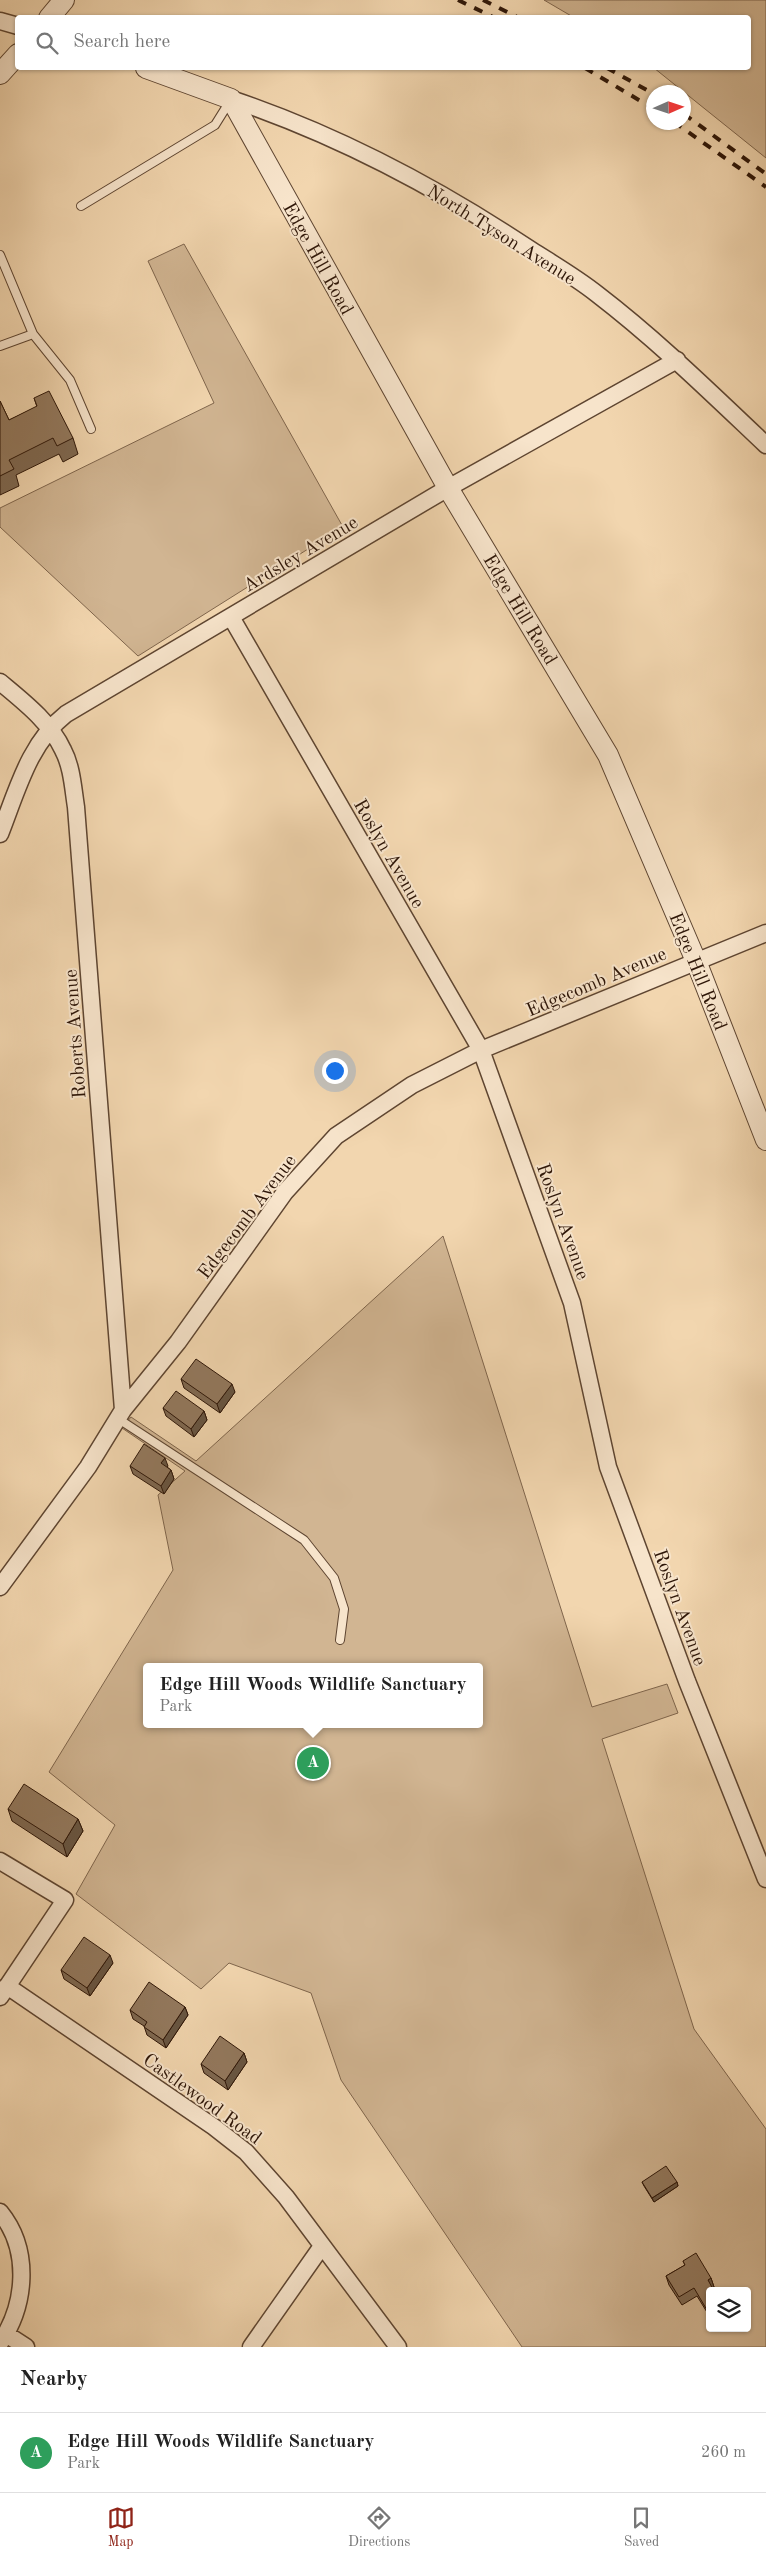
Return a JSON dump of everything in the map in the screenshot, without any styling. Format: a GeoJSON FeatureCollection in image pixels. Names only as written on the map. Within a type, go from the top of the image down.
{"type":"FeatureCollection","features":[{"type":"Feature","properties":{"kind":"street"},"geometry":{"type":"LineString","coordinates":[[52,15],[64,0]]}},
{"type":"Feature","properties":{"kind":"street"},"geometry":{"type":"LineString","coordinates":[[0,22],[15,25]]}},
{"type":"Feature","properties":{"kind":"street"},"geometry":{"type":"LineString","coordinates":[[0,74],[15,57]]}},
{"type":"Feature","properties":{"kind":"street","name":"North Tyson Avenue"},"geometry":{"type":"LineString","coordinates":[[153,70],[260,109],[368,155],[473,211],[596,293],[677,360],[766,446]]}},
{"type":"Feature","properties":{"kind":"street","name":"Edge Hill Road"},"geometry":{"type":"LineString","coordinates":[[231,99],[448,488],[608,755],[696,961],[766,1140]]}},
{"type":"Feature","properties":{"kind":"street","name":"Ardsley Avenue"},"geometry":{"type":"LineString","coordinates":[[0,834],[35,747],[50,726],[66,714],[448,488],[677,360]]}},
{"type":"Feature","properties":{"kind":"street","name":"Roslyn Avenue"},"geometry":{"type":"LineString","coordinates":[[231,617],[481,1050],[572,1304],[608,1467],[687,1681],[766,1879]]}},
{"type":"Feature","properties":{"kind":"street","name":"Roberts Avenue"},"geometry":{"type":"LineString","coordinates":[[0,682],[50,726],[64,751],[76,807],[120,1414]]}},
{"type":"Feature","properties":{"kind":"street","name":"Edgecomb Avenue"},"geometry":{"type":"LineString","coordinates":[[0,1587],[88,1467],[120,1414],[178,1342],[285,1192],[336,1136],[412,1085],[481,1050],[766,933]]}},
{"type":"Feature","properties":{"kind":"street"},"geometry":{"type":"LineString","coordinates":[[0,1861],[65,1900],[4,1991]]}},
{"type":"Feature","properties":{"kind":"street","name":"Castlewood Road"},"geometry":{"type":"LineString","coordinates":[[4,1991],[214,2127],[246,2152],[286,2197],[398,2347]]}},
{"type":"Feature","properties":{"kind":"street"},"geometry":{"type":"LineString","coordinates":[[0,2212],[18,2246],[22,2266],[22,2286],[3,2339],[26,2347]]}},
{"type":"Feature","properties":{"kind":"street"},"geometry":{"type":"LineString","coordinates":[[252,2347],[322,2246]]}},
{"type":"Feature","properties":{"kind":"lane"},"geometry":{"type":"LineString","coordinates":[[82,206],[215,125],[231,99]]}},
{"type":"Feature","properties":{"kind":"lane"},"geometry":{"type":"LineString","coordinates":[[0,255],[33,334],[70,380],[91,429]]}},
{"type":"Feature","properties":{"kind":"lane"},"geometry":{"type":"LineString","coordinates":[[0,346],[33,334]]}},
{"type":"Feature","properties":{"kind":"lane"},"geometry":{"type":"LineString","coordinates":[[120,1414],[304,1540],[334,1578],[344,1609],[340,1640]]}},
{"type":"Feature","properties":{"kind":"shaded area"},"geometry":{"type":"Polygon","coordinates":[[[544,0],[766,0],[766,158],[691,98],[691,85],[675,85],[656,70],[751,70],[751,15],[570,15],[544,0]]]}},
{"type":"Feature","properties":{"kind":"shaded area"},"geometry":{"type":"Polygon","coordinates":[[[184,244],[343,527],[138,656],[0,527],[0,508],[214,403],[148,261],[184,244]]]}},
{"type":"Feature","properties":{"kind":"shaded area"},"geometry":{"type":"Polygon","coordinates":[[[443,1236],[592,1707],[667,1684],[678,1713],[602,1739],[694,2029],[766,2129],[766,2347],[522,2347],[341,2080],[311,1993],[229,1963],[201,1989],[76,1894],[115,1825],[49,1772],[173,1570],[158,1495],[185,1471],[122,1428],[131,1417],[196,1461],[443,1236]]]}},
{"type":"Feature","properties":{"kind":"building"},"geometry":{"type":"Polygon","coordinates":[[[49,391],[73,438],[57,446],[53,438],[9,460],[14,469],[0,476],[0,401],[9,420],[37,406],[34,398],[49,391]]]}},
{"type":"Feature","properties":{"kind":"building"},"geometry":{"type":"Polygon","coordinates":[[[196,1359],[232,1384],[217,1404],[181,1379],[196,1359]]]}},
{"type":"Feature","properties":{"kind":"building"},"geometry":{"type":"Polygon","coordinates":[[[176,1391],[204,1411],[191,1429],[163,1408],[176,1391]]]}},
{"type":"Feature","properties":{"kind":"building"},"geometry":{"type":"Polygon","coordinates":[[[144,1444],[165,1458],[161,1463],[171,1470],[161,1486],[130,1466],[144,1444]]]}},
{"type":"Feature","properties":{"kind":"building"},"geometry":{"type":"Polygon","coordinates":[[[24,1784],[78,1819],[63,1844],[8,1809],[24,1784]]]}},
{"type":"Feature","properties":{"kind":"building"},"geometry":{"type":"Polygon","coordinates":[[[84,1937],[110,1955],[87,1988],[61,1970],[84,1937]]]}},
{"type":"Feature","properties":{"kind":"building"},"geometry":{"type":"Polygon","coordinates":[[[149,1982],[185,2007],[163,2040],[144,2027],[147,2022],[130,2010],[149,1982]]]}},
{"type":"Feature","properties":{"kind":"building"},"geometry":{"type":"Polygon","coordinates":[[[220,2036],[244,2053],[225,2081],[201,2064],[220,2036]]]}},
{"type":"Feature","properties":{"kind":"building"},"geometry":{"type":"Polygon","coordinates":[[[666,2166],[677,2182],[652,2198],[642,2182],[666,2166]]]}},
{"type":"Feature","properties":{"kind":"building"},"geometry":{"type":"Polygon","coordinates":[[[696,2253],[711,2278],[708,2280],[712,2287],[706,2287],[706,2308],[694,2288],[679,2297],[666,2276],[685,2265],[683,2261],[696,2253]]]}},
{"type":"Feature","properties":{"kind":"railway"},"geometry":{"type":"LineString","coordinates":[[458,0],[489,15]]}},
{"type":"Feature","properties":{"kind":"railway"},"geometry":{"type":"LineString","coordinates":[[483,0],[513,15]]}},
{"type":"Feature","properties":{"kind":"railway"},"geometry":{"type":"LineString","coordinates":[[588,70],[646,104]]}},
{"type":"Feature","properties":{"kind":"railway"},"geometry":{"type":"LineString","coordinates":[[611,70],[646,90]]}},
{"type":"Feature","properties":{"kind":"railway"},"geometry":{"type":"LineString","coordinates":[[691,119],[766,174]]}},
{"type":"Feature","properties":{"kind":"railway"},"geometry":{"type":"LineString","coordinates":[[685,130],[766,187]]}},
{"type":"Feature","properties":{"kind":"place","name":"Edge Hill Woods Wildlife Sanctuary"},"geometry":{"type":"Point","coordinates":[313,1763]}}]}
